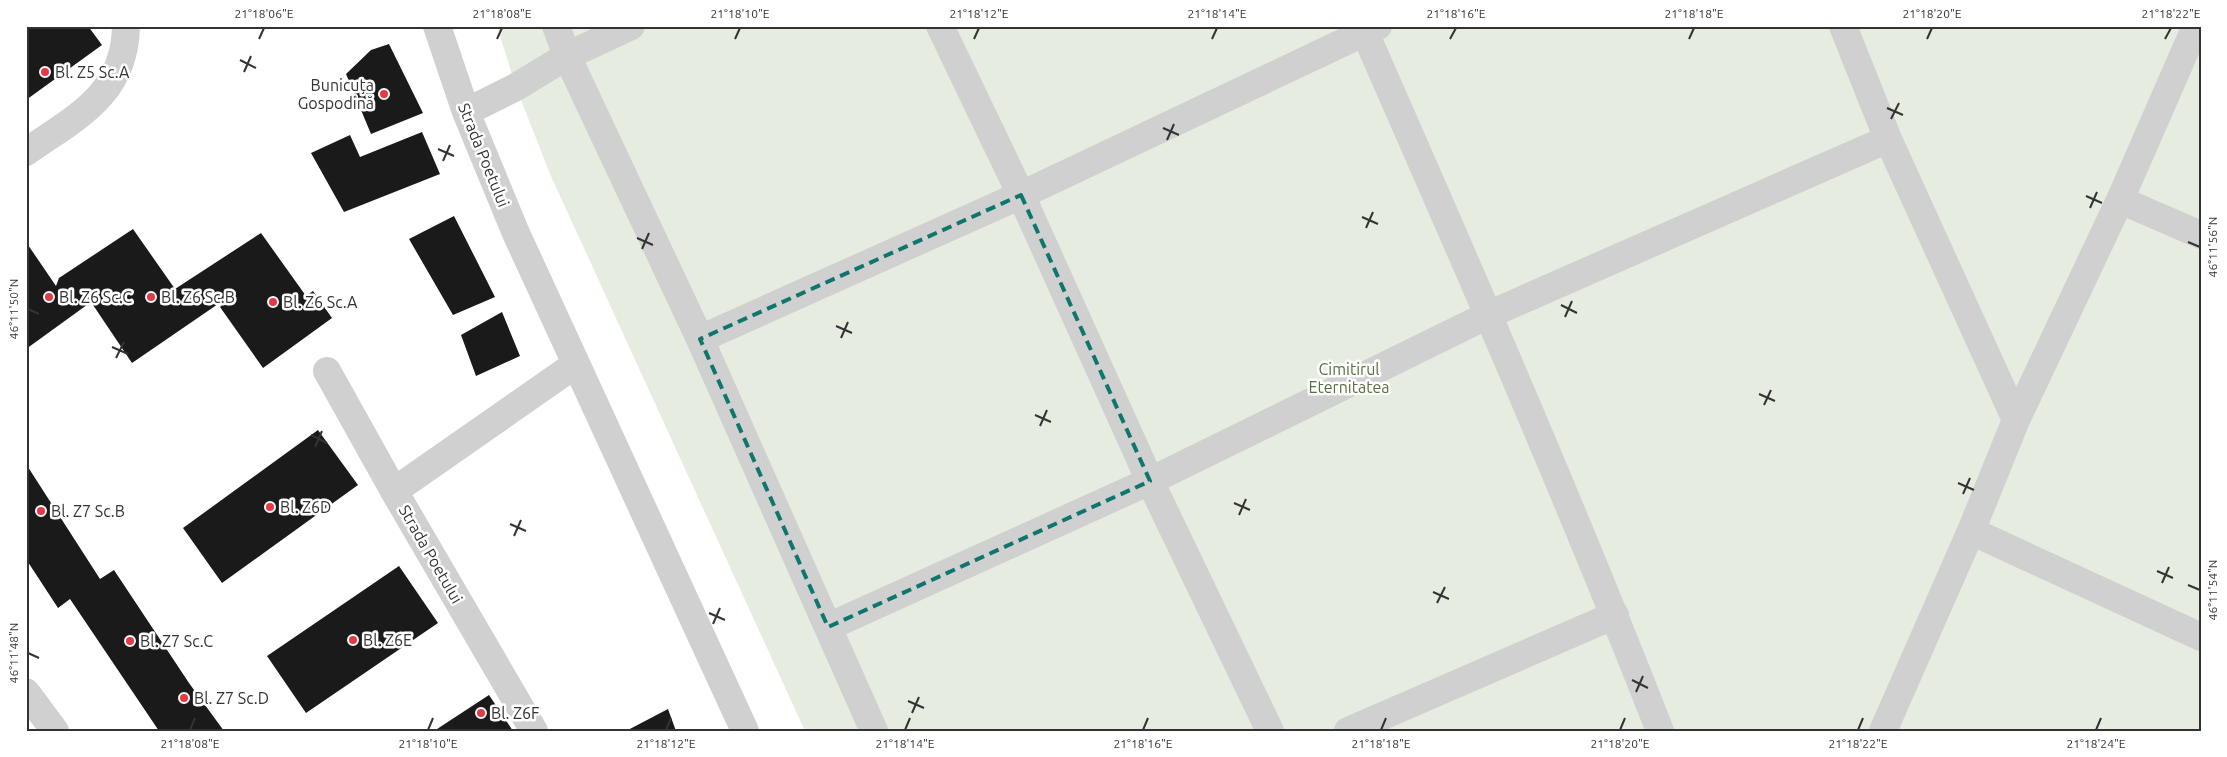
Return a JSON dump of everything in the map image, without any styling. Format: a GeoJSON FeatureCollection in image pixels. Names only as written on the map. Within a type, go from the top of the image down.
{"type":"FeatureCollection","features":[{"type":"Feature","properties":{"kind":"street"},"geometry":{"type":"LineString","coordinates":[[26,152],[94,105],[112,82],[126,45],[126,26]]}},
{"type":"Feature","properties":{"kind":"street","name":"Strada Poetului"},"geometry":{"type":"LineString","coordinates":[[437,26],[466,112],[515,231],[745,731]]}},
{"type":"Feature","properties":{"kind":"street"},"geometry":{"type":"LineString","coordinates":[[556,26],[567,56],[700,339],[874,731]]}},
{"type":"Feature","properties":{"kind":"street"},"geometry":{"type":"LineString","coordinates":[[466,112],[516,87],[567,56],[631,26]]}},
{"type":"Feature","properties":{"kind":"street"},"geometry":{"type":"LineString","coordinates":[[940,26],[1021,194],[1150,481],[1270,731]]}},
{"type":"Feature","properties":{"kind":"street"},"geometry":{"type":"LineString","coordinates":[[1843,26],[1888,139],[2016,420]]}},
{"type":"Feature","properties":{"kind":"street"},"geometry":{"type":"LineString","coordinates":[[1883,731],[1971,531],[2016,420],[2120,200],[2196,26]]}},
{"type":"Feature","properties":{"kind":"street"},"geometry":{"type":"LineString","coordinates":[[700,339],[1021,194],[1368,28],[1614,615],[1660,731]]}},
{"type":"Feature","properties":{"kind":"street"},"geometry":{"type":"LineString","coordinates":[[828,627],[1150,481],[1488,315],[1888,139]]}},
{"type":"Feature","properties":{"kind":"street"},"geometry":{"type":"LineString","coordinates":[[2120,200],[2201,235]]}},
{"type":"Feature","properties":{"kind":"street","name":"Strada Poetului"},"geometry":{"type":"LineString","coordinates":[[534,731],[394,491],[576,364]]}},
{"type":"Feature","properties":{"kind":"street"},"geometry":{"type":"LineString","coordinates":[[327,371],[394,491]]}},
{"type":"Feature","properties":{"kind":"street"},"geometry":{"type":"LineString","coordinates":[[1971,531],[2201,637]]}},
{"type":"Feature","properties":{"kind":"street"},"geometry":{"type":"LineString","coordinates":[[1348,731],[1614,615]]}},
{"type":"Feature","properties":{"kind":"street"},"geometry":{"type":"LineString","coordinates":[[26,692],[55,731]]}},
{"type":"Feature","properties":{"kind":"highlighted area"},"geometry":{"type":"Polygon","coordinates":[[[1021,195],[1150,481],[828,627],[700,339],[1021,195]]]}},
{"type":"Feature","properties":{"kind":"green space","name":"Cimitirul Eternitatea"},"geometry":{"type":"Polygon","coordinates":[[[497,26],[2201,26],[2201,731],[805,731],[550,174],[516,87],[497,26]]]}},
{"type":"Feature","properties":{"kind":"building","name":"Bl. Z5 Sc.A"},"geometry":{"type":"Polygon","coordinates":[[[26,26],[88,26],[102,45],[26,100],[26,26]]]}},
{"type":"Feature","properties":{"kind":"building","name":"Bunicuța Gospodină"},"geometry":{"type":"Polygon","coordinates":[[[389,44],[423,113],[371,134],[346,74],[371,50],[389,44]]]}},
{"type":"Feature","properties":{"kind":"building"},"geometry":{"type":"Polygon","coordinates":[[[422,132],[440,174],[344,212],[311,153],[350,135],[360,157],[422,132]]]}},
{"type":"Feature","properties":{"kind":"building"},"geometry":{"type":"Polygon","coordinates":[[[454,216],[495,297],[453,315],[409,239],[454,216]]]}},
{"type":"Feature","properties":{"kind":"building"},"geometry":{"type":"Polygon","coordinates":[[[133,229],[175,289],[261,233],[306,296],[313,291],[332,318],[263,368],[220,307],[237,291],[132,363],[91,302],[26,349],[26,242],[56,286],[59,278],[133,229]]]}},
{"type":"Feature","properties":{"kind":"building"},"geometry":{"type":"Polygon","coordinates":[[[502,312],[520,356],[476,376],[461,335],[502,312]]]}},
{"type":"Feature","properties":{"kind":"building","name":"Bl. Z6D"},"geometry":{"type":"Polygon","coordinates":[[[318,430],[358,485],[222,583],[183,528],[318,430]]]}},
{"type":"Feature","properties":{"kind":"building"},"geometry":{"type":"Polygon","coordinates":[[[26,464],[100,579],[114,570],[189,683],[224,731],[159,731],[70,599],[58,608],[26,559],[26,464]]]}},
{"type":"Feature","properties":{"kind":"building","name":"Bl. Z6E"},"geometry":{"type":"Polygon","coordinates":[[[399,566],[438,623],[306,713],[267,656],[399,566]]]}},
{"type":"Feature","properties":{"kind":"building","name":"Bl. Z6F"},"geometry":{"type":"Polygon","coordinates":[[[489,695],[513,731],[434,731],[489,695]]]}},
{"type":"Feature","properties":{"kind":"building"},"geometry":{"type":"Polygon","coordinates":[[[668,709],[676,731],[626,731],[668,709]]]}},
{"type":"Feature","properties":{"kind":"place","name":"Bl. Z5 Sc.A"},"geometry":{"type":"Point","coordinates":[45,72]}},
{"type":"Feature","properties":{"kind":"place","name":"Bunicuța Gospodină"},"geometry":{"type":"Point","coordinates":[384,94]}},
{"type":"Feature","properties":{"kind":"place","name":"Bl. Z6 Sc.C"},"geometry":{"type":"Point","coordinates":[49,297]}},
{"type":"Feature","properties":{"kind":"place","name":"Bl. Z6 Sc.B"},"geometry":{"type":"Point","coordinates":[151,297]}},
{"type":"Feature","properties":{"kind":"place","name":"Bl. Z6 Sc.A"},"geometry":{"type":"Point","coordinates":[273,302]}},
{"type":"Feature","properties":{"kind":"place","name":"Bl. Z6D"},"geometry":{"type":"Point","coordinates":[270,507]}},
{"type":"Feature","properties":{"kind":"place","name":"Bl. Z7 Sc.B"},"geometry":{"type":"Point","coordinates":[41,511]}},
{"type":"Feature","properties":{"kind":"place","name":"Bl. Z6E"},"geometry":{"type":"Point","coordinates":[353,640]}},
{"type":"Feature","properties":{"kind":"place","name":"Bl. Z7 Sc.C"},"geometry":{"type":"Point","coordinates":[130,641]}},
{"type":"Feature","properties":{"kind":"place","name":"Bl. Z7 Sc.D"},"geometry":{"type":"Point","coordinates":[184,698]}},
{"type":"Feature","properties":{"kind":"place","name":"Bl. Z6F"},"geometry":{"type":"Point","coordinates":[481,713]}}]}
